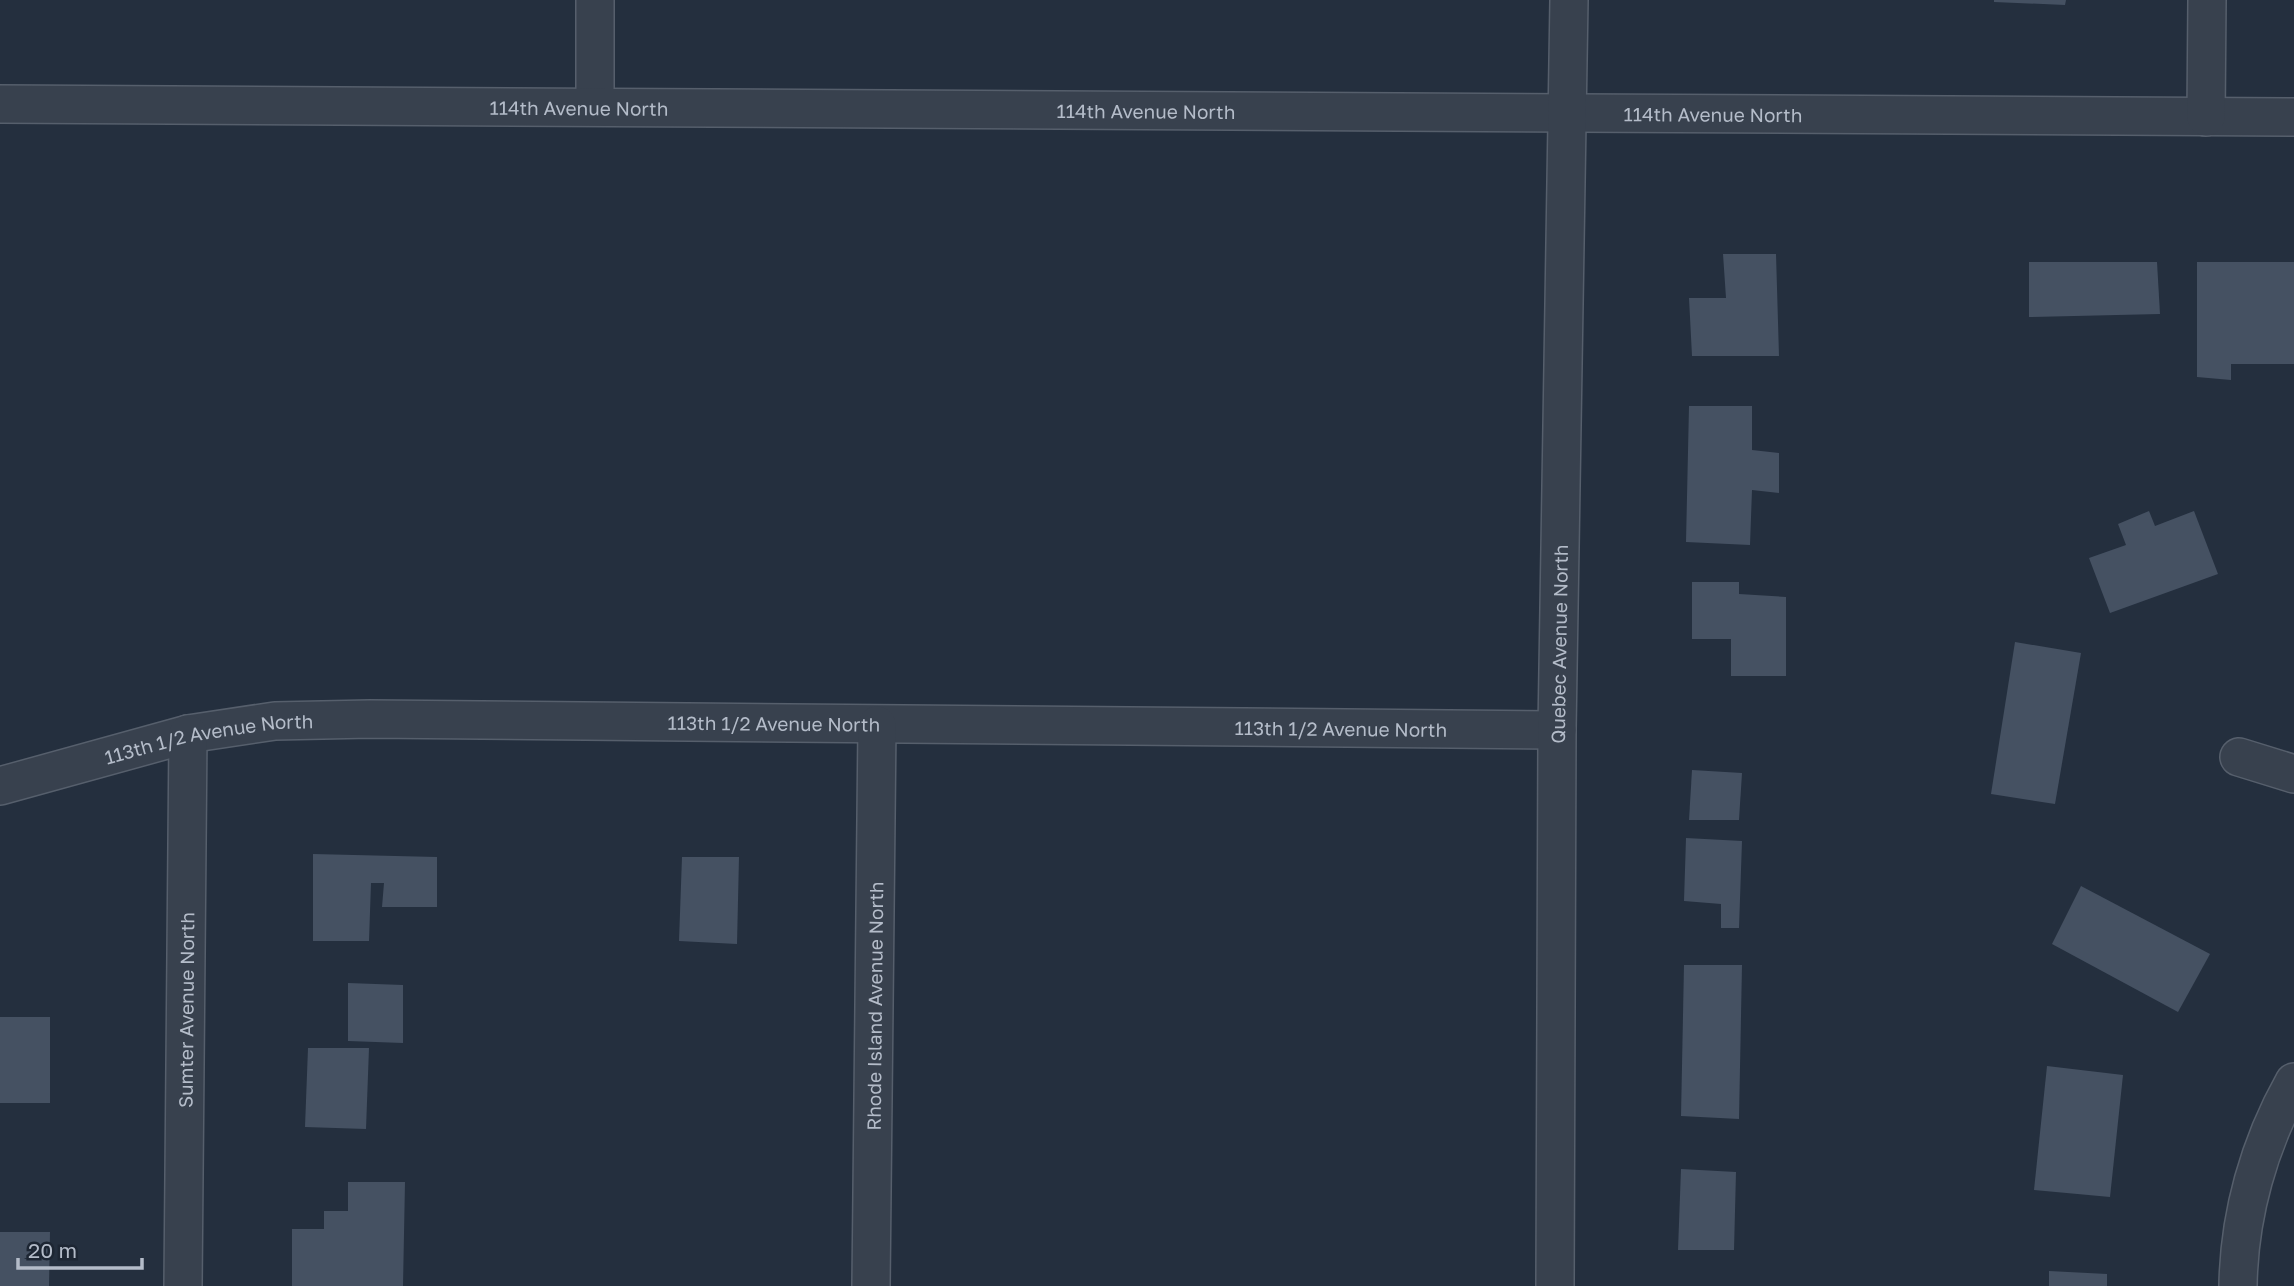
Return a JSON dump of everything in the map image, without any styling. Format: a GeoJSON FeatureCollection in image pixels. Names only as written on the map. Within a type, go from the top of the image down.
{"type":"FeatureCollection","features":[{"type":"Feature","properties":{"kind":"street"},"geometry":{"type":"LineString","coordinates":[[595,0],[595,106]]}},
{"type":"Feature","properties":{"kind":"street","name":"Quebec Avenue North"},"geometry":{"type":"LineString","coordinates":[[1555,1286],[1557,730],[1569,0]]}},
{"type":"Feature","properties":{"kind":"street"},"geometry":{"type":"LineString","coordinates":[[2206,117],[2207,0]]}},
{"type":"Feature","properties":{"kind":"street","name":"114th Avenue North"},"geometry":{"type":"LineString","coordinates":[[0,104],[2294,117]]}},
{"type":"Feature","properties":{"kind":"street","name":"113th 1/2 Avenue North"},"geometry":{"type":"LineString","coordinates":[[0,786],[188,734],[275,721],[356,719],[1557,730]]}},
{"type":"Feature","properties":{"kind":"street","name":"Rhode Island Avenue North"},"geometry":{"type":"LineString","coordinates":[[871,1286],[877,725]]}},
{"type":"Feature","properties":{"kind":"street","name":"Sumter Avenue North"},"geometry":{"type":"LineString","coordinates":[[183,1286],[188,734]]}},
{"type":"Feature","properties":{"kind":"street"},"geometry":{"type":"LineString","coordinates":[[2239,757],[2294,774]]}},
{"type":"Feature","properties":{"kind":"street"},"geometry":{"type":"LineString","coordinates":[[2238,1286],[2238,1265],[2249,1193],[2277,1111],[2294,1082]]}},
{"type":"Feature","properties":{"kind":"building"},"geometry":{"type":"Polygon","coordinates":[[[1994,0],[2066,0],[2065,5],[1994,0]]]}},
{"type":"Feature","properties":{"kind":"building"},"geometry":{"type":"Polygon","coordinates":[[[1723,254],[1776,254],[1779,356],[1692,356],[1689,298],[1726,298],[1723,254]]]}},
{"type":"Feature","properties":{"kind":"building"},"geometry":{"type":"Polygon","coordinates":[[[2029,262],[2157,262],[2160,314],[2029,317],[2029,262]]]}},
{"type":"Feature","properties":{"kind":"building"},"geometry":{"type":"Polygon","coordinates":[[[2197,262],[2294,262],[2294,364],[2231,364],[2231,380],[2197,377],[2197,262]]]}},
{"type":"Feature","properties":{"kind":"building"},"geometry":{"type":"Polygon","coordinates":[[[1689,406],[1752,406],[1752,450],[1779,453],[1779,493],[1752,490],[1750,545],[1686,542],[1689,406]]]}},
{"type":"Feature","properties":{"kind":"building"},"geometry":{"type":"Polygon","coordinates":[[[2149,511],[2155,526],[2194,511],[2218,574],[2110,613],[2089,558],[2126,545],[2118,524],[2149,511]]]}},
{"type":"Feature","properties":{"kind":"building"},"geometry":{"type":"Polygon","coordinates":[[[1692,582],[1739,582],[1739,594],[1786,597],[1786,676],[1731,676],[1731,639],[1692,639],[1692,582]]]}},
{"type":"Feature","properties":{"kind":"building"},"geometry":{"type":"Polygon","coordinates":[[[2015,642],[2081,653],[2055,804],[1991,794],[2015,642]]]}},
{"type":"Feature","properties":{"kind":"building"},"geometry":{"type":"Polygon","coordinates":[[[1692,770],[1742,773],[1739,820],[1689,820],[1692,770]]]}},
{"type":"Feature","properties":{"kind":"building"},"geometry":{"type":"Polygon","coordinates":[[[1686,838],[1742,841],[1739,928],[1721,928],[1721,904],[1684,901],[1686,838]]]}},
{"type":"Feature","properties":{"kind":"building"},"geometry":{"type":"Polygon","coordinates":[[[313,854],[437,857],[437,907],[382,907],[384,883],[371,883],[369,941],[313,941],[313,854]]]}},
{"type":"Feature","properties":{"kind":"building"},"geometry":{"type":"Polygon","coordinates":[[[682,857],[739,857],[737,944],[679,941],[682,857]]]}},
{"type":"Feature","properties":{"kind":"building"},"geometry":{"type":"Polygon","coordinates":[[[2081,886],[2210,954],[2178,1012],[2052,944],[2081,886]]]}},
{"type":"Feature","properties":{"kind":"building"},"geometry":{"type":"Polygon","coordinates":[[[1684,965],[1742,965],[1739,1119],[1681,1116],[1684,965]]]}},
{"type":"Feature","properties":{"kind":"building"},"geometry":{"type":"Polygon","coordinates":[[[348,983],[403,985],[403,1043],[348,1041],[348,983]]]}},
{"type":"Feature","properties":{"kind":"building"},"geometry":{"type":"Polygon","coordinates":[[[0,1017],[50,1017],[50,1103],[0,1103],[0,1017]]]}},
{"type":"Feature","properties":{"kind":"building"},"geometry":{"type":"Polygon","coordinates":[[[308,1048],[369,1048],[366,1129],[305,1127],[308,1048]]]}},
{"type":"Feature","properties":{"kind":"building"},"geometry":{"type":"Polygon","coordinates":[[[2047,1066],[2123,1075],[2110,1197],[2034,1190],[2047,1066]]]}},
{"type":"Feature","properties":{"kind":"building"},"geometry":{"type":"Polygon","coordinates":[[[1681,1169],[1736,1172],[1734,1250],[1678,1250],[1681,1169]]]}},
{"type":"Feature","properties":{"kind":"building"},"geometry":{"type":"Polygon","coordinates":[[[348,1182],[405,1182],[403,1286],[292,1286],[292,1229],[324,1229],[324,1211],[348,1211],[348,1182]]]}},
{"type":"Feature","properties":{"kind":"building"},"geometry":{"type":"Polygon","coordinates":[[[0,1232],[50,1232],[49,1286],[0,1286],[0,1232]]]}},
{"type":"Feature","properties":{"kind":"building"},"geometry":{"type":"Polygon","coordinates":[[[2049,1271],[2107,1274],[2107,1286],[2049,1286],[2049,1271]]]}}]}
